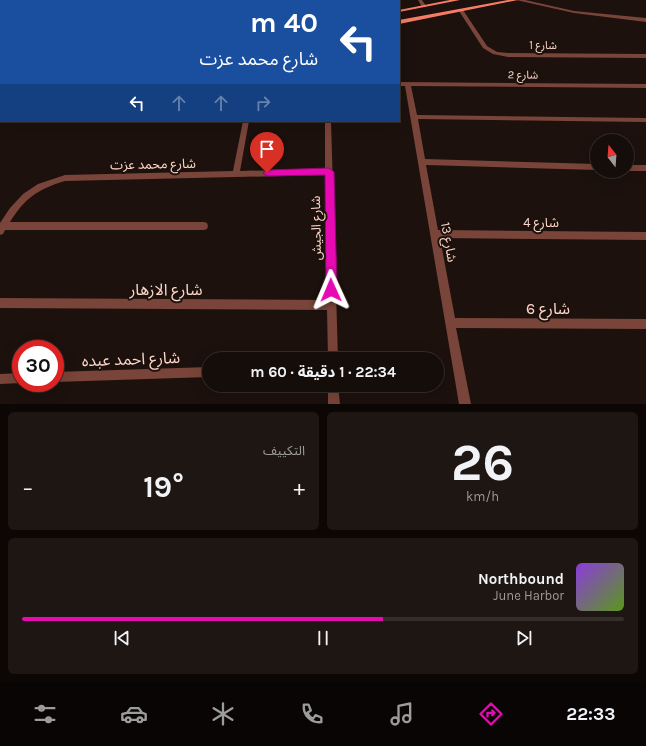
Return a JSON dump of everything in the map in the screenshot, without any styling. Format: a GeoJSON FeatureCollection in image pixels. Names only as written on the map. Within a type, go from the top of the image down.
{"type":"FeatureCollection","features":[{"type":"Feature","properties":{"kind":"main road"},"geometry":{"type":"LineString","coordinates":[[400,11],[458,0]]}},
{"type":"Feature","properties":{"kind":"main road"},"geometry":{"type":"LineString","coordinates":[[400,22],[517,0]]}},
{"type":"Feature","properties":{"kind":"street"},"geometry":{"type":"LineString","coordinates":[[420,0],[424,6]]}},
{"type":"Feature","properties":{"kind":"street"},"geometry":{"type":"LineString","coordinates":[[517,0],[574,12],[646,20]]}},
{"type":"Feature","properties":{"kind":"street","name":"شارع 1"},"geometry":{"type":"LineString","coordinates":[[461,11],[485,47],[495,53],[508,55],[646,56]]}},
{"type":"Feature","properties":{"kind":"street","name":"شارع 2"},"geometry":{"type":"LineString","coordinates":[[404,84],[646,86]]}},
{"type":"Feature","properties":{"kind":"street","name":"شارع 13"},"geometry":{"type":"LineString","coordinates":[[404,84],[414,117],[465,404]]}},
{"type":"Feature","properties":{"kind":"street"},"geometry":{"type":"LineString","coordinates":[[414,117],[646,120]]}},
{"type":"Feature","properties":{"kind":"street"},"geometry":{"type":"LineString","coordinates":[[236,174],[246,122]]}},
{"type":"Feature","properties":{"kind":"street","name":"شارع الجيش"},"geometry":{"type":"LineString","coordinates":[[328,122],[332,352]]}},
{"type":"Feature","properties":{"kind":"street"},"geometry":{"type":"LineString","coordinates":[[422,162],[590,167]]}},
{"type":"Feature","properties":{"kind":"street"},"geometry":{"type":"LineString","coordinates":[[634,168],[646,168]]}},
{"type":"Feature","properties":{"kind":"street","name":"شارع محمد عزت"},"geometry":{"type":"LineString","coordinates":[[1,229],[25,195],[44,184],[65,178],[329,172]]}},
{"type":"Feature","properties":{"kind":"street"},"geometry":{"type":"LineString","coordinates":[[1,229],[204,226]]}},
{"type":"Feature","properties":{"kind":"street","name":"شارع 4"},"geometry":{"type":"LineString","coordinates":[[435,234],[646,236]]}},
{"type":"Feature","properties":{"kind":"street","name":"شارع الازهار"},"geometry":{"type":"LineString","coordinates":[[0,303],[332,305]]}},
{"type":"Feature","properties":{"kind":"street","name":"شارع 6"},"geometry":{"type":"LineString","coordinates":[[450,322],[646,324]]}},
{"type":"Feature","properties":{"kind":"street","name":"شارع احمد عبده"},"geometry":{"type":"LineString","coordinates":[[64,377],[202,372]]}},
{"type":"Feature","properties":{"kind":"street"},"geometry":{"type":"LineString","coordinates":[[0,379],[12,378]]}},
{"type":"Feature","properties":{"kind":"street"},"geometry":{"type":"LineString","coordinates":[[333,392],[334,404]]}},
{"type":"Feature","properties":{"kind":"route"},"geometry":{"type":"LineString","coordinates":[[267,173],[329,172],[331,290]]}}]}
